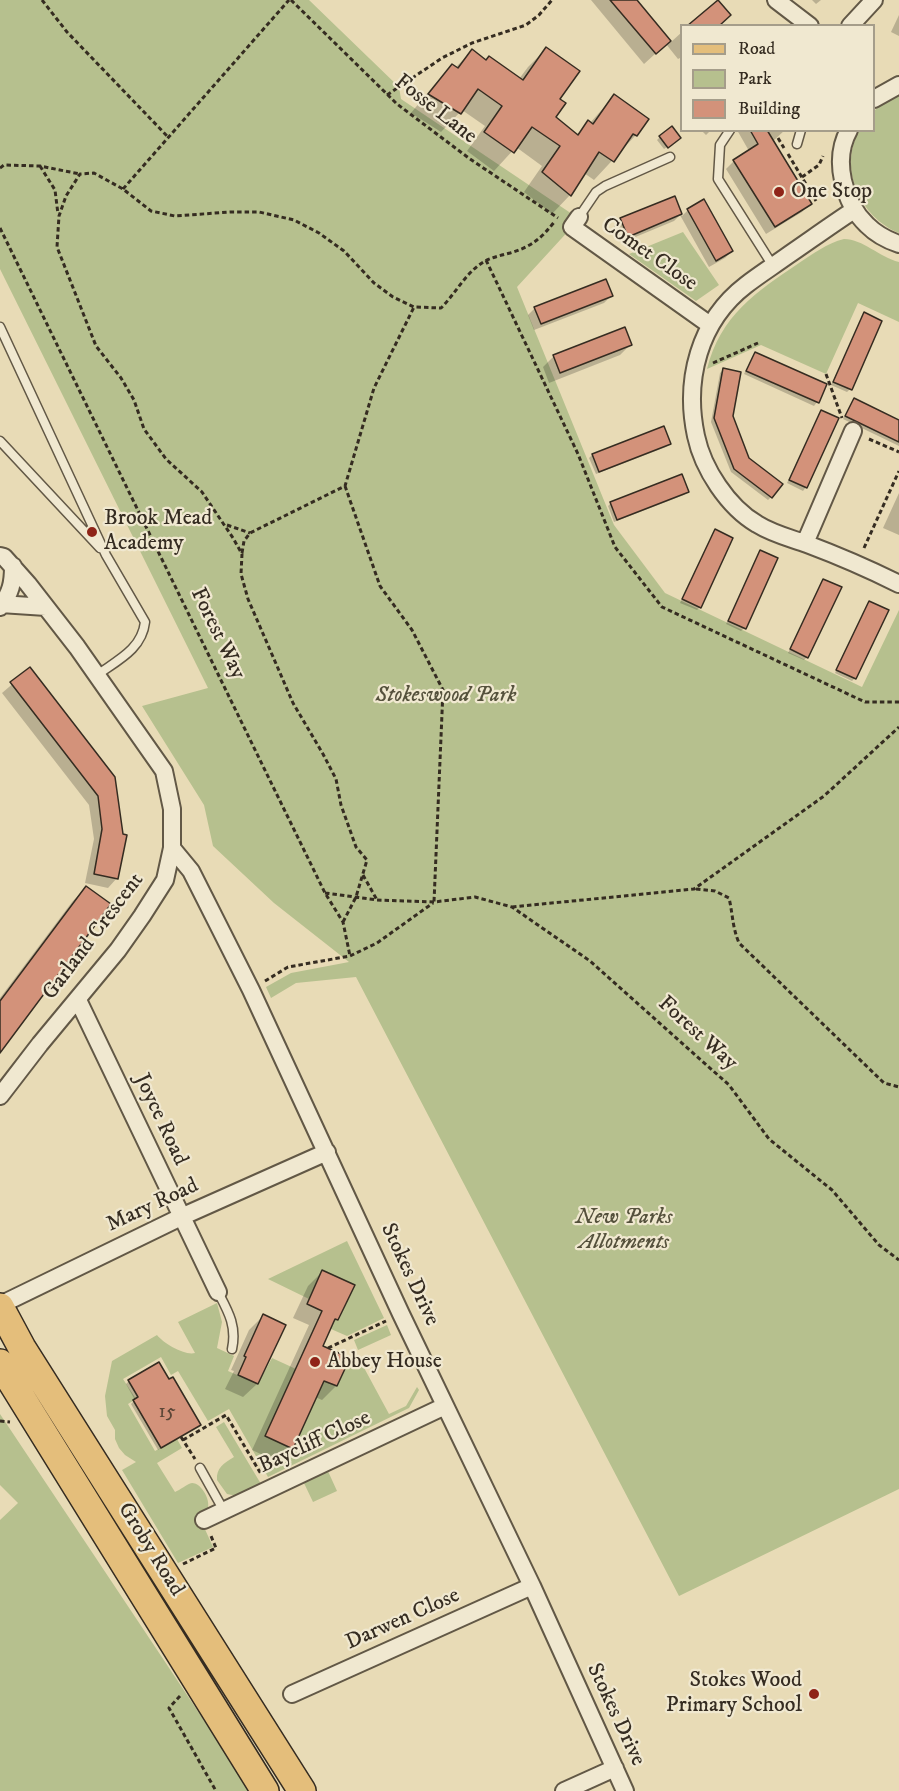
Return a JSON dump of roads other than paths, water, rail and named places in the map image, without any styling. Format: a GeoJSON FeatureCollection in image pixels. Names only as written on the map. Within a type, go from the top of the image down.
{"type":"FeatureCollection","features":[{"type":"Feature","properties":{"kind":"main road","name":"Groby Road"},"geometry":{"type":"LineString","coordinates":[[0,1306],[22,1348],[302,1791]]}},
{"type":"Feature","properties":{"kind":"main road","name":"Groby Road"},"geometry":{"type":"LineString","coordinates":[[0,1363],[265,1791]]}},
{"type":"Feature","properties":{"kind":"street"},"geometry":{"type":"LineString","coordinates":[[777,0],[807,24]]}},
{"type":"Feature","properties":{"kind":"street"},"geometry":{"type":"LineString","coordinates":[[852,24],[874,0]]}},
{"type":"Feature","properties":{"kind":"street"},"geometry":{"type":"LineString","coordinates":[[875,95],[899,85]]}},
{"type":"Feature","properties":{"kind":"street"},"geometry":{"type":"LineString","coordinates":[[848,132],[841,160],[844,186],[854,210],[868,226],[885,239],[899,244]]}},
{"type":"Feature","properties":{"kind":"street"},"geometry":{"type":"LineString","coordinates":[[854,210],[744,286],[725,306],[710,325],[701,345],[692,390],[692,414],[699,446],[708,467],[734,505],[755,523],[778,535],[857,563],[899,584]]}},
{"type":"Feature","properties":{"kind":"street","name":"Comet Close"},"geometry":{"type":"LineString","coordinates":[[575,222],[710,325]]}},
{"type":"Feature","properties":{"kind":"street"},"geometry":{"type":"LineString","coordinates":[[805,543],[853,431]]}},
{"type":"Feature","properties":{"kind":"street","name":"Garland Crescent"},"geometry":{"type":"LineString","coordinates":[[1,605],[10,592],[13,582],[6,561]]}},
{"type":"Feature","properties":{"kind":"street","name":"Garland Crescent"},"geometry":{"type":"LineString","coordinates":[[0,1096],[118,950],[165,880],[172,848],[172,809],[164,771],[98,675],[46,607],[6,561]]}},
{"type":"Feature","properties":{"kind":"street","name":"Garland Crescent"},"geometry":{"type":"LineString","coordinates":[[1,605],[46,607]]}},
{"type":"Feature","properties":{"kind":"street","name":"Stokes Drive"},"geometry":{"type":"LineString","coordinates":[[172,848],[191,872],[251,990],[401,1314],[532,1586],[625,1791]]}},
{"type":"Feature","properties":{"kind":"street","name":"Joyce Road"},"geometry":{"type":"LineString","coordinates":[[78,1000],[218,1292]]}},
{"type":"Feature","properties":{"kind":"street","name":"Mary Road"},"geometry":{"type":"LineString","coordinates":[[0,1306],[181,1217],[327,1152]]}},
{"type":"Feature","properties":{"kind":"street","name":"Baycliff Close"},"geometry":{"type":"LineString","coordinates":[[204,1520],[445,1406]]}},
{"type":"Feature","properties":{"kind":"street","name":"Darwen Close"},"geometry":{"type":"LineString","coordinates":[[292,1694],[532,1586]]}},
{"type":"Feature","properties":{"kind":"street"},"geometry":{"type":"LineString","coordinates":[[564,1791],[615,1768]]}},
{"type":"Feature","properties":{"kind":"lane"},"geometry":{"type":"LineString","coordinates":[[729,132],[720,145],[718,179],[772,266]]}},
{"type":"Feature","properties":{"kind":"lane"},"geometry":{"type":"LineString","coordinates":[[797,144],[800,132]]}},
{"type":"Feature","properties":{"kind":"lane"},"geometry":{"type":"LineString","coordinates":[[575,222],[596,192],[670,157]]}},
{"type":"Feature","properties":{"kind":"lane"},"geometry":{"type":"LineString","coordinates":[[0,327],[106,555],[145,622],[144,634],[138,644],[98,675]]}},
{"type":"Feature","properties":{"kind":"lane"},"geometry":{"type":"LineString","coordinates":[[0,441],[106,555]]}},
{"type":"Feature","properties":{"kind":"lane"},"geometry":{"type":"LineString","coordinates":[[218,1292],[234,1326],[235,1337],[232,1349]]}},
{"type":"Feature","properties":{"kind":"lane"},"geometry":{"type":"LineString","coordinates":[[200,1468],[224,1511]]}},
{"type":"Feature","properties":{"kind":"place","name":"One Stop"},"geometry":{"type":"Point","coordinates":[779,192]}},
{"type":"Feature","properties":{"kind":"place","name":"Brook Mead Academy"},"geometry":{"type":"Point","coordinates":[92,532]}},
{"type":"Feature","properties":{"kind":"place","name":"Abbey House"},"geometry":{"type":"Point","coordinates":[315,1362]}},
{"type":"Feature","properties":{"kind":"place","name":"Stokes Wood Primary School"},"geometry":{"type":"Point","coordinates":[814,1694]}},
{"type":"Feature","properties":{"kind":"park label","name":"Stokeswood Park"},"geometry":{"type":"Point","coordinates":[446,696]}},
{"type":"Feature","properties":{"kind":"park label","name":"New Parks Allotments"},"geometry":{"type":"Point","coordinates":[624,1230]}}]}
